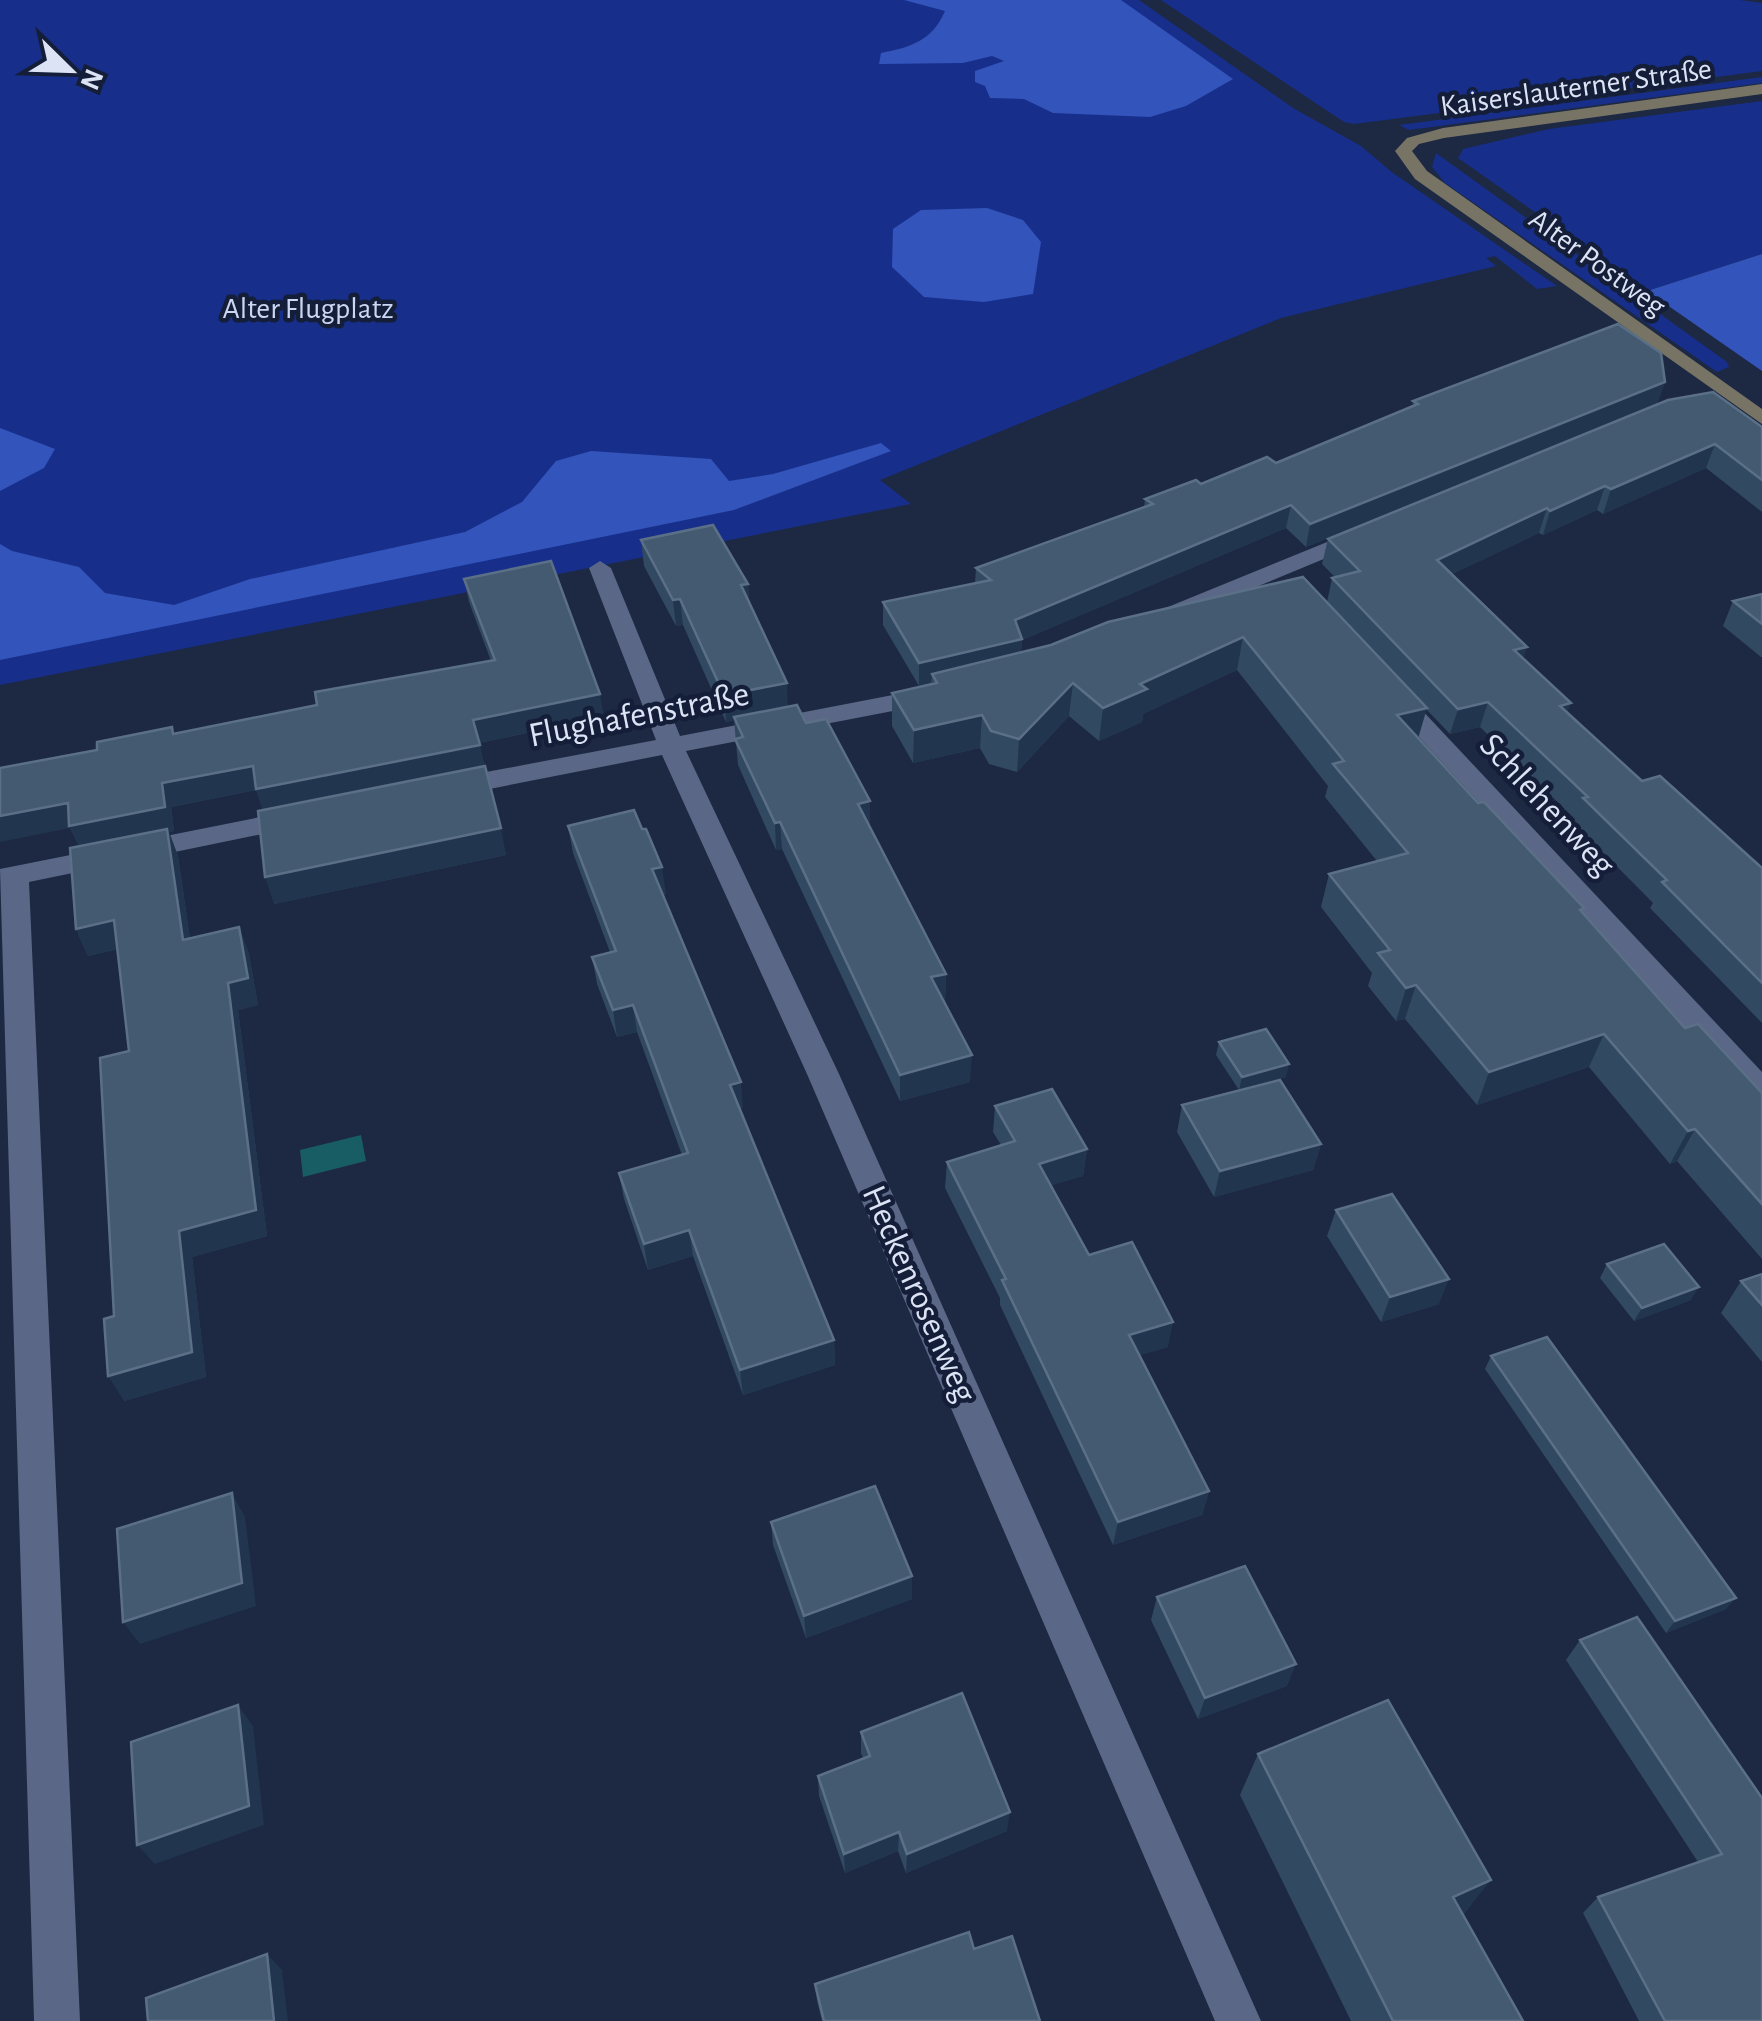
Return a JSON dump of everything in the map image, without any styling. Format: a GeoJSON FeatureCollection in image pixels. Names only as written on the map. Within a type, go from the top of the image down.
{"type":"FeatureCollection","features":[{"type":"Feature","properties":{"kind":"main road","name":"Kaiserslauterner Straße"},"geometry":{"type":"LineString","coordinates":[[1403,151],[1413,141],[1443,133],[1762,89]]}},
{"type":"Feature","properties":{"kind":"main road","name":"Alter Postweg"},"geometry":{"type":"LineString","coordinates":[[1403,151],[1421,174],[1710,392],[1762,418]]}},
{"type":"Feature","properties":{"kind":"street"},"geometry":{"type":"LineString","coordinates":[[1148,623],[1284,577],[1388,524]]}},
{"type":"Feature","properties":{"kind":"street","name":"Heckenrosenweg"},"geometry":{"type":"LineString","coordinates":[[600,568],[670,744],[823,1074],[1238,2021]]}},
{"type":"Feature","properties":{"kind":"street","name":"Schlehenweg"},"geometry":{"type":"LineString","coordinates":[[1371,671],[1762,1092]]}},
{"type":"Feature","properties":{"kind":"street","name":"Flughafenstraße"},"geometry":{"type":"LineString","coordinates":[[419,794],[946,693]]}},
{"type":"Feature","properties":{"kind":"street"},"geometry":{"type":"LineString","coordinates":[[57,2021],[7,877],[323,814]]}},
{"type":"Feature","properties":{"kind":"green space","name":"Alter Flugplatz"},"geometry":{"type":"Polygon","coordinates":[[[0,0],[1139,0],[1293,108],[1361,146],[1393,173],[1557,286],[1537,289],[1495,256],[1486,258],[1496,266],[1281,318],[880,480],[911,504],[0,685],[0,0]]]}},
{"type":"Feature","properties":{"kind":"green space"},"geometry":{"type":"Polygon","coordinates":[[[1161,0],[1740,0],[1762,3],[1762,71],[1354,124],[1344,122],[1161,0]]]}},
{"type":"Feature","properties":{"kind":"green space"},"geometry":{"type":"Polygon","coordinates":[[[1762,77],[1762,83],[1409,130],[1399,125],[1762,77]]]}},
{"type":"Feature","properties":{"kind":"green space"},"geometry":{"type":"Polygon","coordinates":[[[1762,101],[1762,254],[1647,291],[1458,158],[1463,149],[1549,129],[1762,101]]]}},
{"type":"Feature","properties":{"kind":"green space"},"geometry":{"type":"Polygon","coordinates":[[[1436,153],[1729,367],[1717,372],[1445,183],[1432,167],[1436,153]]]}},
{"type":"Feature","properties":{"kind":"shaded area"},"geometry":{"type":"Polygon","coordinates":[[[904,0],[1121,0],[1233,79],[1186,106],[1150,117],[1053,113],[1024,99],[990,98],[985,86],[975,82],[975,71],[1004,61],[992,56],[963,63],[879,64],[881,53],[927,36],[945,11],[904,0]]]}},
{"type":"Feature","properties":{"kind":"shaded area"},"geometry":{"type":"Polygon","coordinates":[[[987,208],[1023,220],[1041,242],[1033,294],[984,302],[924,297],[892,267],[893,229],[921,210],[987,208]]]}},
{"type":"Feature","properties":{"kind":"shaded area"},"geometry":{"type":"Polygon","coordinates":[[[1762,254],[1762,371],[1647,291],[1762,254]]]}},
{"type":"Feature","properties":{"kind":"shaded area"},"geometry":{"type":"Polygon","coordinates":[[[0,428],[55,449],[44,468],[0,491],[0,428]]]}},
{"type":"Feature","properties":{"kind":"shaded area"},"geometry":{"type":"Polygon","coordinates":[[[881,443],[891,451],[734,510],[0,660],[0,544],[12,551],[79,567],[105,593],[174,605],[250,579],[465,532],[522,502],[556,461],[591,451],[711,459],[729,481],[773,474],[881,443]]]}},
{"type":"Feature","properties":{"kind":"shaded area"},"geometry":{"type":"Polygon","coordinates":[[[361,1135],[366,1161],[303,1177],[300,1150],[361,1135]]]}},
{"type":"Feature","properties":{"kind":"building"},"geometry":{"type":"Polygon","coordinates":[[[1618,324],[1661,353],[1665,382],[1310,524],[1291,505],[1015,620],[1022,639],[919,663],[883,602],[991,580],[976,568],[1153,504],[1145,499],[1196,480],[1201,484],[1267,457],[1276,463],[1418,404],[1413,401],[1618,324]]]}},
{"type":"Feature","properties":{"kind":"building"},"geometry":{"type":"Polygon","coordinates":[[[1713,392],[1762,427],[1762,480],[1715,444],[1611,489],[1605,486],[1550,511],[1547,508],[1437,560],[1527,647],[1514,650],[1571,703],[1560,706],[1642,781],[1660,776],[1762,868],[1762,983],[1662,882],[1667,880],[1583,798],[1588,797],[1488,702],[1458,709],[1332,578],[1360,571],[1328,539],[1668,400],[1713,392]]]}},
{"type":"Feature","properties":{"kind":"building"},"geometry":{"type":"Polygon","coordinates":[[[713,525],[748,584],[741,585],[787,683],[724,695],[680,599],[673,600],[641,540],[713,525]]]}},
{"type":"Feature","properties":{"kind":"building"},"geometry":{"type":"Polygon","coordinates":[[[551,561],[600,694],[473,720],[480,745],[256,789],[253,766],[162,783],[165,807],[69,826],[68,803],[0,816],[0,768],[97,750],[97,742],[172,727],[173,734],[317,705],[315,692],[495,660],[464,579],[551,561]]]}},
{"type":"Feature","properties":{"kind":"building"},"geometry":{"type":"Polygon","coordinates":[[[1303,577],[1427,708],[1397,715],[1478,803],[1484,802],[1584,908],[1580,910],[1685,1028],[1698,1024],[1762,1093],[1762,1204],[1695,1129],[1688,1131],[1604,1034],[1489,1072],[1416,985],[1406,988],[1378,953],[1390,950],[1329,874],[1408,853],[1333,764],[1344,761],[1243,637],[1140,684],[1147,689],[1103,708],[1073,683],[1019,739],[991,731],[982,715],[914,730],[892,693],[937,683],[932,674],[1051,645],[1108,622],[1303,577]]]}},
{"type":"Feature","properties":{"kind":"building"},"geometry":{"type":"Polygon","coordinates":[[[1762,594],[1762,624],[1733,601],[1762,594]]]}},
{"type":"Feature","properties":{"kind":"building"},"geometry":{"type":"Polygon","coordinates":[[[797,705],[806,723],[826,719],[870,801],[858,804],[946,974],[931,977],[972,1055],[900,1075],[780,822],[775,823],[735,739],[743,737],[734,717],[797,705]]]}},
{"type":"Feature","properties":{"kind":"building"},"geometry":{"type":"Polygon","coordinates":[[[485,766],[501,828],[265,877],[258,811],[485,766]]]}},
{"type":"Feature","properties":{"kind":"building"},"geometry":{"type":"Polygon","coordinates":[[[634,810],[662,867],[652,869],[741,1082],[730,1085],[834,1340],[740,1370],[689,1230],[644,1244],[619,1173],[688,1153],[633,1005],[613,1010],[592,957],[616,951],[568,826],[634,810]]]}},
{"type":"Feature","properties":{"kind":"building"},"geometry":{"type":"Polygon","coordinates":[[[167,829],[183,940],[239,927],[248,978],[228,983],[256,1210],[179,1231],[192,1352],[108,1376],[104,1319],[114,1316],[100,1058],[129,1051],[114,920],[76,929],[70,848],[167,829]]]}},
{"type":"Feature","properties":{"kind":"building"},"geometry":{"type":"Polygon","coordinates":[[[1266,1029],[1289,1064],[1242,1077],[1219,1042],[1266,1029]]]}},
{"type":"Feature","properties":{"kind":"building"},"geometry":{"type":"Polygon","coordinates":[[[1280,1080],[1321,1144],[1220,1171],[1182,1105],[1280,1080]]]}},
{"type":"Feature","properties":{"kind":"building"},"geometry":{"type":"Polygon","coordinates":[[[1052,1089],[1087,1149],[1039,1164],[1089,1255],[1132,1242],[1173,1322],[1129,1335],[1209,1491],[1118,1522],[1002,1280],[1006,1279],[947,1162],[1015,1141],[995,1106],[1052,1089]]]}},
{"type":"Feature","properties":{"kind":"building"},"geometry":{"type":"Polygon","coordinates":[[[1392,1194],[1449,1279],[1390,1297],[1336,1210],[1392,1194]]]}},
{"type":"Feature","properties":{"kind":"building"},"geometry":{"type":"Polygon","coordinates":[[[1664,1244],[1699,1287],[1642,1308],[1607,1264],[1664,1244]]]}},
{"type":"Feature","properties":{"kind":"building"},"geometry":{"type":"Polygon","coordinates":[[[1762,1274],[1762,1305],[1741,1281],[1762,1274]]]}},
{"type":"Feature","properties":{"kind":"building"},"geometry":{"type":"Polygon","coordinates":[[[1547,1337],[1736,1598],[1675,1621],[1491,1356],[1547,1337]]]}},
{"type":"Feature","properties":{"kind":"building"},"geometry":{"type":"Polygon","coordinates":[[[875,1486],[912,1576],[804,1616],[771,1522],[875,1486]]]}},
{"type":"Feature","properties":{"kind":"building"},"geometry":{"type":"Polygon","coordinates":[[[232,1493],[242,1583],[123,1622],[117,1529],[232,1493]]]}},
{"type":"Feature","properties":{"kind":"building"},"geometry":{"type":"Polygon","coordinates":[[[1245,1566],[1296,1664],[1205,1698],[1157,1597],[1245,1566]]]}},
{"type":"Feature","properties":{"kind":"building"},"geometry":{"type":"Polygon","coordinates":[[[1637,1617],[1762,1798],[1762,2021],[1665,2021],[1598,1897],[1722,1854],[1580,1640],[1637,1617]]]}},
{"type":"Feature","properties":{"kind":"building"},"geometry":{"type":"Polygon","coordinates":[[[962,1693],[1010,1812],[907,1854],[899,1832],[844,1854],[818,1776],[870,1756],[861,1732],[962,1693]]]}},
{"type":"Feature","properties":{"kind":"building"},"geometry":{"type":"Polygon","coordinates":[[[1388,1700],[1491,1880],[1453,1897],[1523,2021],[1393,2021],[1258,1754],[1388,1700]]]}},
{"type":"Feature","properties":{"kind":"building"},"geometry":{"type":"Polygon","coordinates":[[[238,1705],[249,1806],[137,1845],[131,1742],[238,1705]]]}},
{"type":"Feature","properties":{"kind":"building"},"geometry":{"type":"Polygon","coordinates":[[[969,1932],[974,1949],[1012,1936],[1040,2021],[824,2021],[815,1984],[969,1932]]]}},
{"type":"Feature","properties":{"kind":"building"},"geometry":{"type":"Polygon","coordinates":[[[267,1954],[274,2021],[148,2021],[146,1998],[267,1954]]]}}]}
